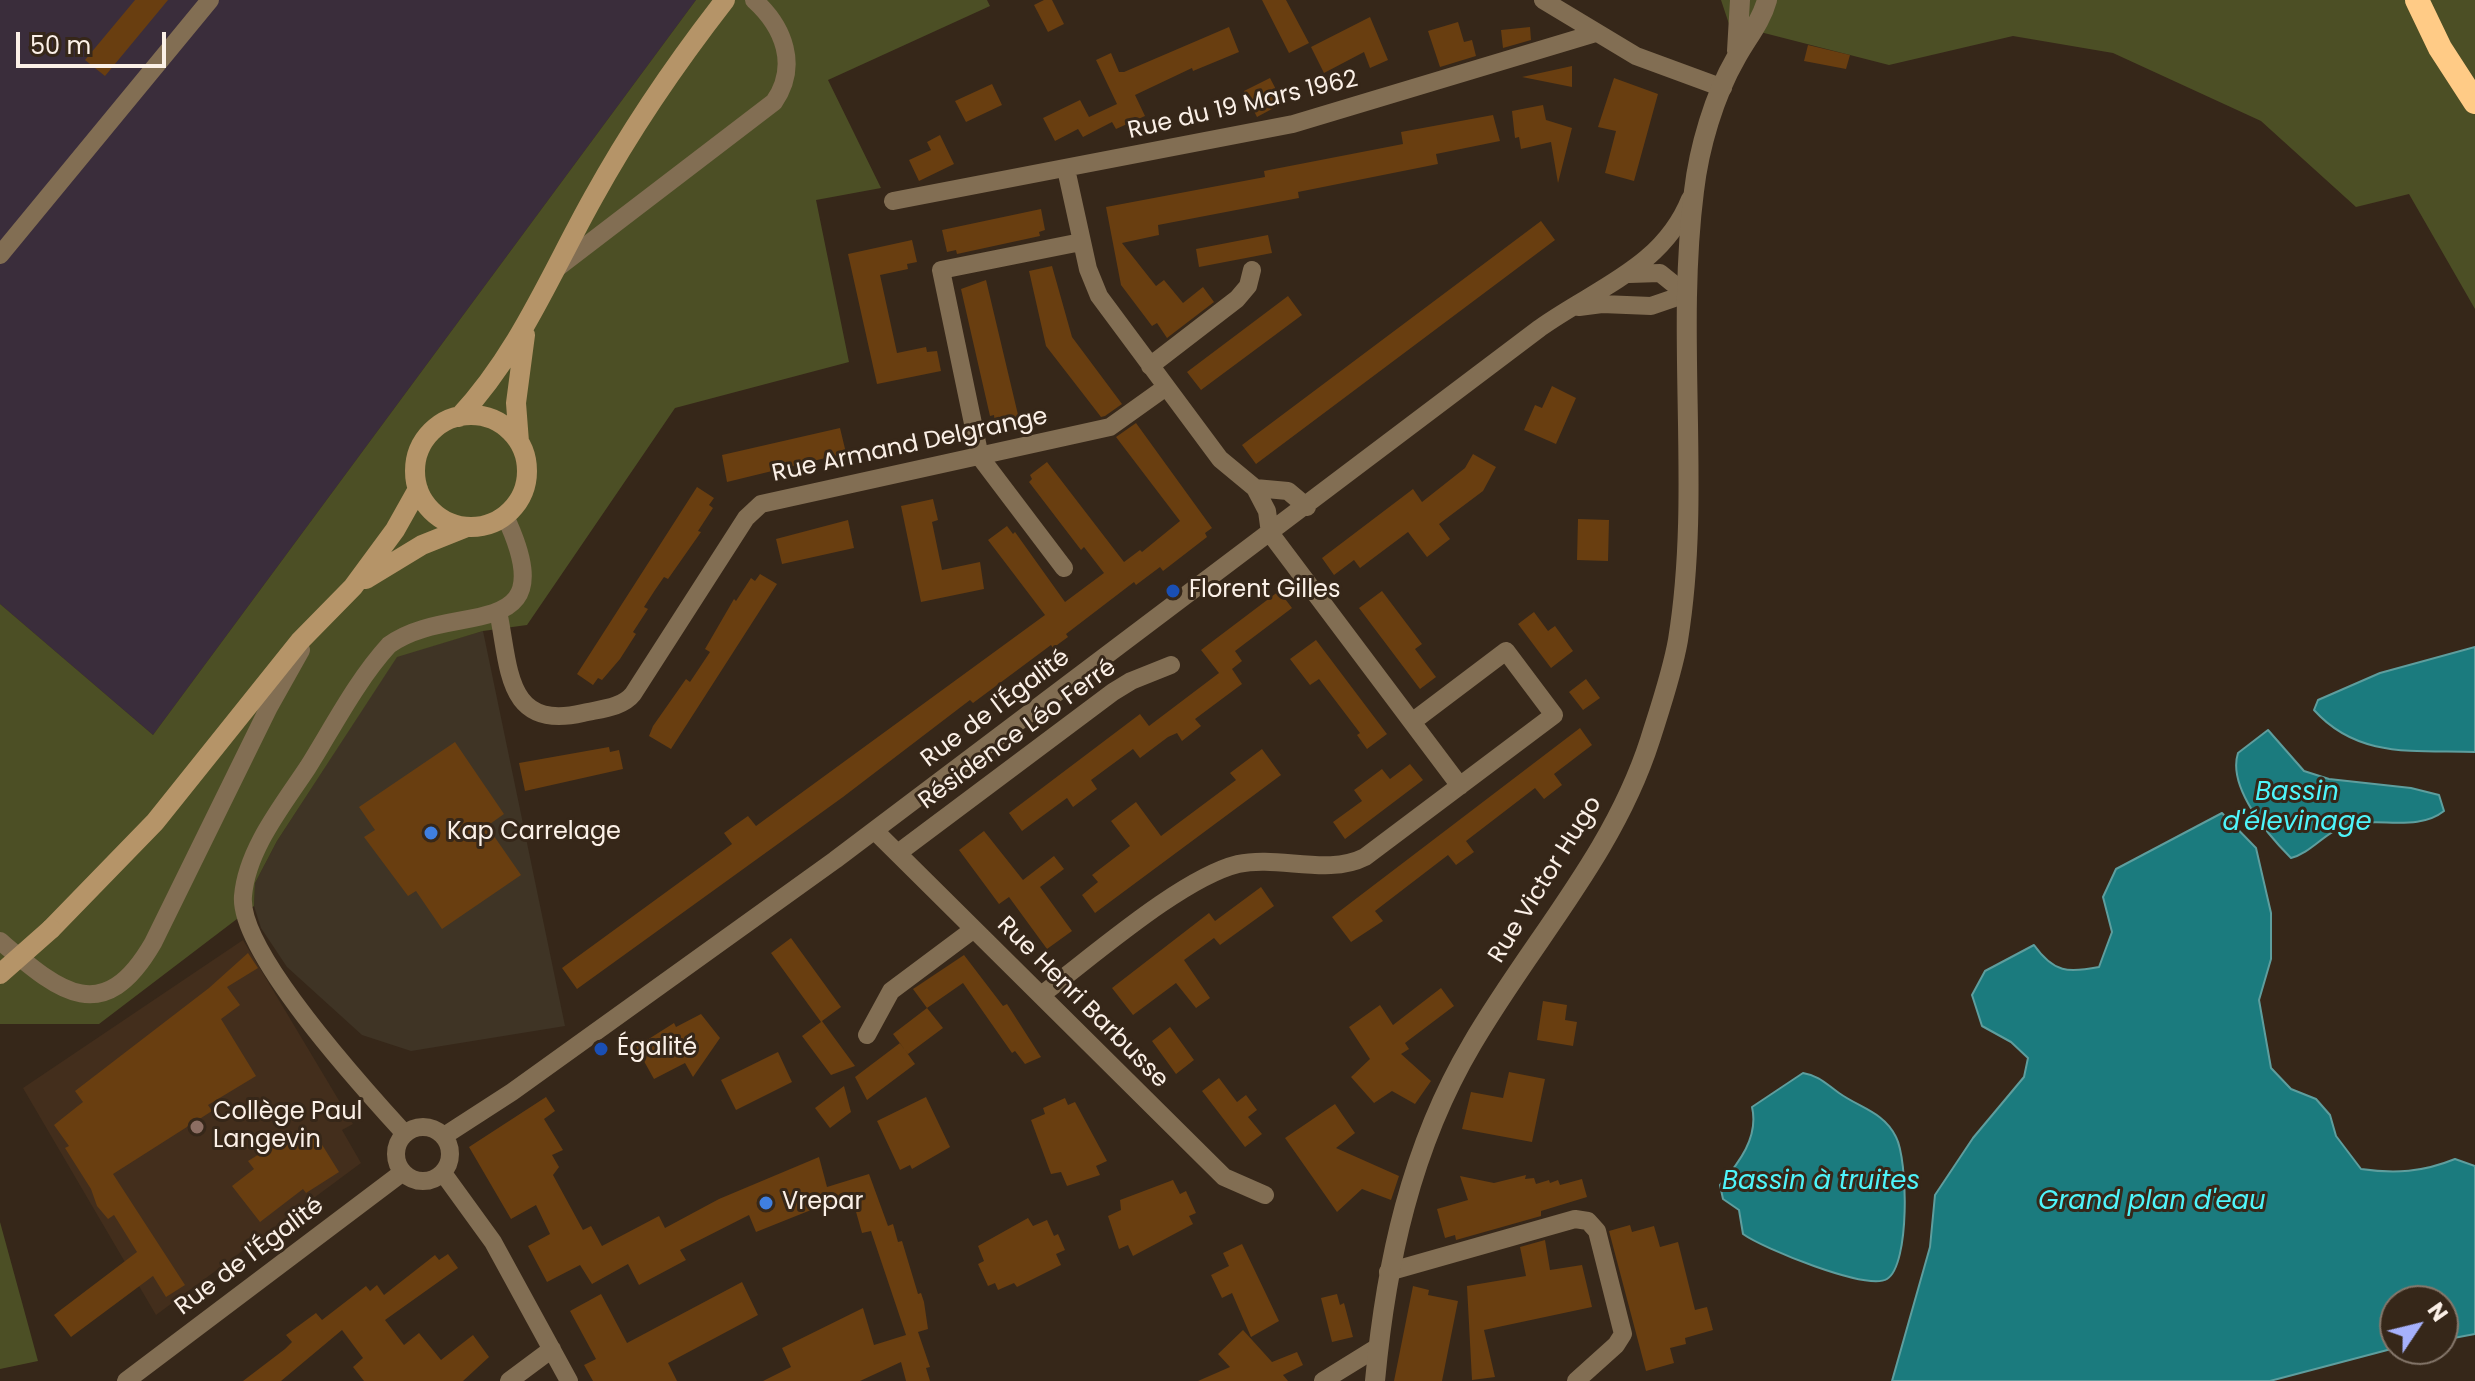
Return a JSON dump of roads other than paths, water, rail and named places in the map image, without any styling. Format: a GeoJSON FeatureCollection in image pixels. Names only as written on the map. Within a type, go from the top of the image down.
{"type":"FeatureCollection","features":[{"type":"Feature","properties":{"kind":"highway"},"geometry":{"type":"LineString","coordinates":[[2417,0],[2440,48],[2475,102]]}},
{"type":"Feature","properties":{"kind":"main road"},"geometry":{"type":"LineString","coordinates":[[467,527],[437,515],[418,489],[416,466],[423,443],[438,426],[459,417],[489,383],[526,327],[631,133],[725,0]]}},
{"type":"Feature","properties":{"kind":"main road"},"geometry":{"type":"LineString","coordinates":[[353,587],[408,552],[467,527],[483,526],[505,516],[521,497],[527,465],[519,442],[516,403],[526,327]]}},
{"type":"Feature","properties":{"kind":"main road"},"geometry":{"type":"LineString","coordinates":[[459,417],[490,419],[509,430],[519,442]]}},
{"type":"Feature","properties":{"kind":"main road"},"geometry":{"type":"LineString","coordinates":[[0,974],[51,929],[173,801],[314,626],[353,587],[395,530],[418,489]]}},
{"type":"Feature","properties":{"kind":"street"},"geometry":{"type":"LineString","coordinates":[[0,255],[210,0]]}},
{"type":"Feature","properties":{"kind":"street"},"geometry":{"type":"LineString","coordinates":[[555,270],[774,102],[786,76],[784,45],[770,16],[754,0]]}},
{"type":"Feature","properties":{"kind":"street"},"geometry":{"type":"LineString","coordinates":[[1543,0],[1636,56],[1723,88]]}},
{"type":"Feature","properties":{"kind":"street"},"geometry":{"type":"LineString","coordinates":[[1735,59],[1741,32],[1740,0]]}},
{"type":"Feature","properties":{"kind":"street"},"geometry":{"type":"LineString","coordinates":[[1735,59],[1753,33],[1767,0]]}},
{"type":"Feature","properties":{"kind":"street","name":"Rue du 19 Mars 1962"},"geometry":{"type":"LineString","coordinates":[[893,201],[1293,124],[1596,33]]}},
{"type":"Feature","properties":{"kind":"street","name":"Rue Victor Hugo"},"geometry":{"type":"LineString","coordinates":[[1375,1381],[1388,1272],[1412,1179],[1453,1078],[1483,1025],[1607,840],[1631,791],[1655,724],[1677,644],[1684,588],[1686,294],[1694,189],[1723,88],[1735,59]]}},
{"type":"Feature","properties":{"kind":"street"},"geometry":{"type":"LineString","coordinates":[[1066,169],[1081,242],[1099,296],[1220,459],[1255,488],[1267,511],[1270,533],[1460,786]]}},
{"type":"Feature","properties":{"kind":"street","name":"Rue de l'Égalité"},"geometry":{"type":"LineString","coordinates":[[444,1136],[505,1097],[875,831],[1568,309],[1627,275],[1671,236],[1694,189]]}},
{"type":"Feature","properties":{"kind":"street"},"geometry":{"type":"LineString","coordinates":[[1064,568],[980,457],[941,270],[1081,242]]}},
{"type":"Feature","properties":{"kind":"street"},"geometry":{"type":"LineString","coordinates":[[1150,366],[1237,299],[1248,286],[1252,270]]}},
{"type":"Feature","properties":{"kind":"street"},"geometry":{"type":"LineString","coordinates":[[1627,275],[1660,273],[1686,294]]}},
{"type":"Feature","properties":{"kind":"street"},"geometry":{"type":"LineString","coordinates":[[1568,309],[1602,304],[1651,306],[1686,294]]}},
{"type":"Feature","properties":{"kind":"street","name":"Rue Armand Delgrange"},"geometry":{"type":"LineString","coordinates":[[498,611],[514,686],[535,714],[557,719],[618,705],[633,694],[755,508],[768,502],[1110,427],[1166,387]]}},
{"type":"Feature","properties":{"kind":"street"},"geometry":{"type":"LineString","coordinates":[[1255,488],[1288,491],[1307,507]]}},
{"type":"Feature","properties":{"kind":"street"},"geometry":{"type":"LineString","coordinates":[[405,1134],[308,1023],[249,925],[242,899],[254,857],[273,820],[382,653],[405,636],[498,611],[519,593],[524,574],[518,547],[505,516]]}},
{"type":"Feature","properties":{"kind":"street"},"geometry":{"type":"LineString","coordinates":[[0,941],[49,982],[71,993],[91,995],[102,992],[133,972],[153,943],[269,707],[314,626]]}},
{"type":"Feature","properties":{"kind":"street"},"geometry":{"type":"LineString","coordinates":[[1041,995],[1209,875],[1254,862],[1353,862],[1554,715],[1506,651],[1412,722]]}},
{"type":"Feature","properties":{"kind":"street","name":"Résidence Léo Ferré"},"geometry":{"type":"LineString","coordinates":[[898,853],[1113,692],[1171,665]]}},
{"type":"Feature","properties":{"kind":"street","name":"Rue Henri Barbusse"},"geometry":{"type":"LineString","coordinates":[[875,831],[1224,1177],[1265,1195]]}},
{"type":"Feature","properties":{"kind":"street"},"geometry":{"type":"LineString","coordinates":[[867,1035],[891,991],[974,929]]}},
{"type":"Feature","properties":{"kind":"street"},"geometry":{"type":"LineString","coordinates":[[427,1127],[444,1136],[450,1155],[443,1173],[424,1181],[403,1172],[396,1151],[405,1134],[427,1127]]}},
{"type":"Feature","properties":{"kind":"street","name":"Rue de l'Égalité"},"geometry":{"type":"LineString","coordinates":[[126,1381],[403,1172]]}},
{"type":"Feature","properties":{"kind":"street"},"geometry":{"type":"LineString","coordinates":[[443,1173],[493,1242],[569,1381]]}},
{"type":"Feature","properties":{"kind":"street"},"geometry":{"type":"LineString","coordinates":[[1388,1272],[1575,1219],[1588,1221],[1597,1231],[1623,1334],[1616,1345],[1576,1381]]}},
{"type":"Feature","properties":{"kind":"street"},"geometry":{"type":"LineString","coordinates":[[1323,1381],[1378,1347]]}},
{"type":"Feature","properties":{"kind":"street"},"geometry":{"type":"LineString","coordinates":[[509,1381],[552,1349]]}},
{"type":"Feature","properties":{"kind":"water","name":"Bassin d'élevinage"},"geometry":{"type":"Polygon","coordinates":[[[2475,647],[2475,752],[2409,751],[2368,744],[2331,726],[2314,710],[2318,700],[2380,673],[2475,647]]]}},
{"type":"Feature","properties":{"kind":"water","name":"Bassin d'élevinage"},"geometry":{"type":"Polygon","coordinates":[[[2268,730],[2304,771],[2329,779],[2411,788],[2439,795],[2444,811],[2423,821],[2351,824],[2291,858],[2261,824],[2238,781],[2238,753],[2268,730]]]}},
{"type":"Feature","properties":{"kind":"water","name":"Grand plan d'eau"},"geometry":{"type":"Polygon","coordinates":[[[2222,813],[2256,848],[2271,913],[2271,959],[2259,1000],[2271,1068],[2291,1089],[2316,1099],[2330,1115],[2336,1136],[2361,1169],[2409,1171],[2455,1159],[2475,1166],[2475,1334],[2459,1337],[2459,1285],[2379,1285],[2379,1352],[2270,1381],[1892,1381],[1930,1247],[1935,1195],[1973,1138],[2024,1077],[2028,1058],[2011,1042],[1982,1026],[1972,995],[1985,971],[2034,945],[2048,961],[2062,969],[2099,967],[2112,932],[2103,897],[2116,869],[2222,813]]]}},
{"type":"Feature","properties":{"kind":"water","name":"Bassin à truites"},"geometry":{"type":"Polygon","coordinates":[[[1803,1073],[1818,1078],[1878,1116],[1896,1137],[1903,1167],[1905,1211],[1900,1254],[1887,1279],[1876,1281],[1838,1274],[1792,1258],[1754,1240],[1743,1234],[1739,1210],[1723,1199],[1720,1185],[1740,1159],[1750,1139],[1752,1107],[1803,1073]]]}},
{"type":"Feature","properties":{"kind":"place","name":"Florent Gilles"},"geometry":{"type":"Point","coordinates":[1173,591]}},
{"type":"Feature","properties":{"kind":"place","name":"Kap Carrelage"},"geometry":{"type":"Point","coordinates":[431,833]}},
{"type":"Feature","properties":{"kind":"place","name":"Égalité"},"geometry":{"type":"Point","coordinates":[601,1049]}},
{"type":"Feature","properties":{"kind":"place","name":"Collège Paul Langevin"},"geometry":{"type":"Point","coordinates":[197,1127]}},
{"type":"Feature","properties":{"kind":"place","name":"Vrepar"},"geometry":{"type":"Point","coordinates":[766,1203]}}]}
